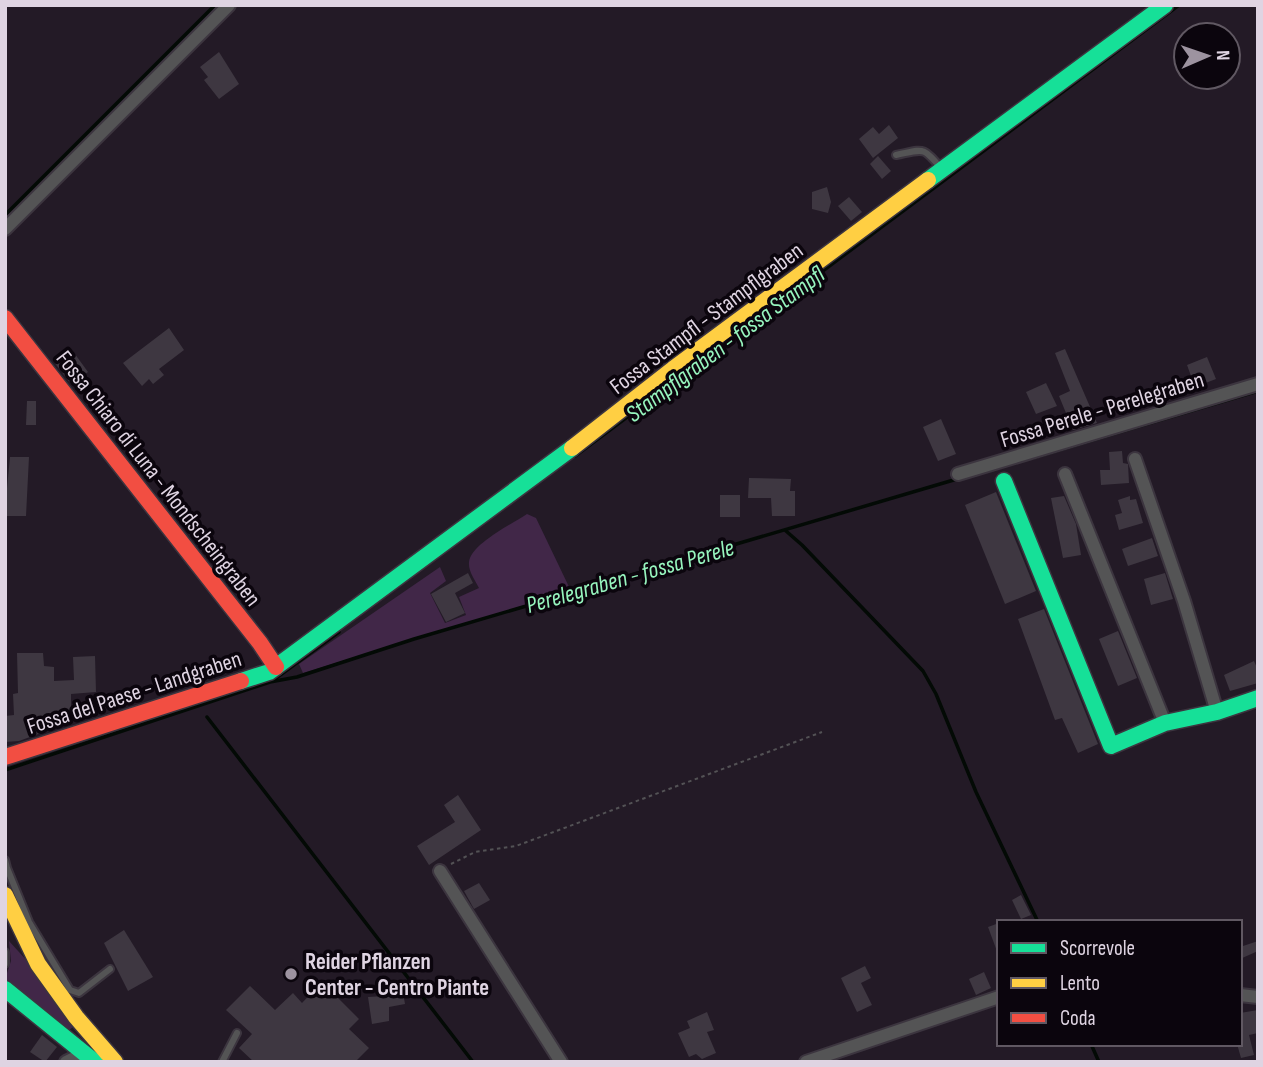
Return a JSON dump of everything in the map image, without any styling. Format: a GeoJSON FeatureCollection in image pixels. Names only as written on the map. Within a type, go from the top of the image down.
{"type":"FeatureCollection","features":[{"type":"Feature","properties":{"kind":"street"},"geometry":{"type":"LineString","coordinates":[[5,229],[229,5]]}},
{"type":"Feature","properties":{"kind":"street","name":"Fossa Stampfl - Stampflgraben"},"geometry":{"type":"LineString","coordinates":[[276,667],[527,483],[673,369],[1165,5]]}},
{"type":"Feature","properties":{"kind":"street","name":"Fossa Chiaro di Luna - Mondscheingraben"},"geometry":{"type":"LineString","coordinates":[[5,318],[276,667]]}},
{"type":"Feature","properties":{"kind":"street","name":"Fossa Perele - Perelegraben"},"geometry":{"type":"LineString","coordinates":[[958,474],[1258,384]]}},
{"type":"Feature","properties":{"kind":"street"},"geometry":{"type":"LineString","coordinates":[[1135,459],[1184,601],[1217,712]]}},
{"type":"Feature","properties":{"kind":"street"},"geometry":{"type":"LineString","coordinates":[[1065,474],[1165,723]]}},
{"type":"Feature","properties":{"kind":"street"},"geometry":{"type":"LineString","coordinates":[[1004,481],[1111,746],[1165,723],[1217,712],[1258,698]]}},
{"type":"Feature","properties":{"kind":"street","name":"Fossa del Paese - Landgraben"},"geometry":{"type":"LineString","coordinates":[[5,757],[257,676],[276,667]]}},
{"type":"Feature","properties":{"kind":"street"},"geometry":{"type":"LineString","coordinates":[[440,871],[561,1062]]}},
{"type":"Feature","properties":{"kind":"street"},"geometry":{"type":"LineString","coordinates":[[5,895],[38,964],[76,1017],[115,1062]]}},
{"type":"Feature","properties":{"kind":"street"},"geometry":{"type":"LineString","coordinates":[[5,933],[38,964]]}},
{"type":"Feature","properties":{"kind":"street"},"geometry":{"type":"LineString","coordinates":[[5,989],[95,1062]]}},
{"type":"Feature","properties":{"kind":"street"},"geometry":{"type":"LineString","coordinates":[[806,1062],[997,998]]}},
{"type":"Feature","properties":{"kind":"lane"},"geometry":{"type":"LineString","coordinates":[[896,155],[922,149],[927,151],[943,170]]}},
{"type":"Feature","properties":{"kind":"lane"},"geometry":{"type":"LineString","coordinates":[[5,860],[29,922],[70,990],[79,993],[110,969]]}},
{"type":"Feature","properties":{"kind":"lane"},"geometry":{"type":"LineString","coordinates":[[5,952],[5,964]]}},
{"type":"Feature","properties":{"kind":"lane"},"geometry":{"type":"LineString","coordinates":[[222,1062],[237,1033]]}},
{"type":"Feature","properties":{"kind":"path"},"geometry":{"type":"LineString","coordinates":[[440,871],[475,852],[516,846],[822,732]]}},
{"type":"Feature","properties":{"kind":"shaded area"},"geometry":{"type":"Polygon","coordinates":[[[527,514],[536,518],[571,591],[303,673],[299,664],[440,567],[446,581],[430,593],[445,623],[466,615],[459,597],[479,588],[470,569],[471,555],[484,542],[527,514]]]}},
{"type":"Feature","properties":{"kind":"shaded area"},"geometry":{"type":"Polygon","coordinates":[[[9,941],[28,962],[73,1027],[69,1030],[5,979],[11,961],[9,941]]]}},
{"type":"Feature","properties":{"kind":"building"},"geometry":{"type":"Polygon","coordinates":[[[219,52],[239,84],[219,99],[204,80],[208,77],[200,67],[219,52]]]}},
{"type":"Feature","properties":{"kind":"building"},"geometry":{"type":"Polygon","coordinates":[[[889,125],[898,138],[873,158],[859,139],[873,127],[879,134],[889,125]]]}},
{"type":"Feature","properties":{"kind":"building"},"geometry":{"type":"Polygon","coordinates":[[[878,156],[891,171],[882,179],[870,164],[878,156]]]}},
{"type":"Feature","properties":{"kind":"building"},"geometry":{"type":"Polygon","coordinates":[[[827,187],[831,202],[828,213],[812,209],[812,192],[827,187]]]}},
{"type":"Feature","properties":{"kind":"building"},"geometry":{"type":"Polygon","coordinates":[[[849,197],[862,212],[851,221],[838,206],[849,197]]]}},
{"type":"Feature","properties":{"kind":"building"},"geometry":{"type":"Polygon","coordinates":[[[169,328],[184,350],[159,369],[164,375],[153,384],[149,379],[142,386],[123,363],[169,328]]]}},
{"type":"Feature","properties":{"kind":"building"},"geometry":{"type":"Polygon","coordinates":[[[1065,349],[1097,423],[1073,430],[1059,396],[1070,391],[1055,353],[1065,349]]]}},
{"type":"Feature","properties":{"kind":"building"},"geometry":{"type":"Polygon","coordinates":[[[72,350],[88,372],[71,384],[54,362],[72,350]]]}},
{"type":"Feature","properties":{"kind":"building"},"geometry":{"type":"Polygon","coordinates":[[[1207,357],[1216,379],[1195,387],[1187,365],[1207,357]]]}},
{"type":"Feature","properties":{"kind":"building"},"geometry":{"type":"Polygon","coordinates":[[[1046,383],[1057,406],[1036,414],[1026,392],[1046,383]]]}},
{"type":"Feature","properties":{"kind":"building"},"geometry":{"type":"Polygon","coordinates":[[[27,401],[36,401],[36,425],[26,425],[27,401]]]}},
{"type":"Feature","properties":{"kind":"building"},"geometry":{"type":"Polygon","coordinates":[[[941,419],[956,454],[938,461],[923,427],[941,419]]]}},
{"type":"Feature","properties":{"kind":"building"},"geometry":{"type":"Polygon","coordinates":[[[1122,451],[1123,463],[1128,464],[1129,483],[1101,485],[1100,470],[1110,470],[1109,452],[1122,451]]]}},
{"type":"Feature","properties":{"kind":"building"},"geometry":{"type":"Polygon","coordinates":[[[10,457],[29,457],[26,516],[5,516],[5,487],[7,488],[10,457]]]}},
{"type":"Feature","properties":{"kind":"building"},"geometry":{"type":"Polygon","coordinates":[[[749,478],[791,479],[790,491],[795,491],[795,516],[772,516],[771,498],[748,498],[749,478]]]}},
{"type":"Feature","properties":{"kind":"building"},"geometry":{"type":"Polygon","coordinates":[[[996,492],[1036,591],[1005,604],[965,505],[996,492]]]}},
{"type":"Feature","properties":{"kind":"building"},"geometry":{"type":"Polygon","coordinates":[[[720,495],[740,495],[740,517],[720,517],[720,495]]]}},
{"type":"Feature","properties":{"kind":"building"},"geometry":{"type":"Polygon","coordinates":[[[1064,496],[1076,524],[1081,555],[1063,558],[1051,498],[1064,496]]]}},
{"type":"Feature","properties":{"kind":"building"},"geometry":{"type":"Polygon","coordinates":[[[1130,496],[1130,500],[1136,499],[1143,523],[1119,530],[1115,515],[1122,513],[1118,500],[1130,496]]]}},
{"type":"Feature","properties":{"kind":"building"},"geometry":{"type":"Polygon","coordinates":[[[1152,538],[1158,556],[1128,566],[1122,549],[1152,538]]]}},
{"type":"Feature","properties":{"kind":"building"},"geometry":{"type":"Polygon","coordinates":[[[468,573],[473,583],[455,593],[465,613],[446,622],[431,594],[468,573]]]}},
{"type":"Feature","properties":{"kind":"building"},"geometry":{"type":"Polygon","coordinates":[[[1165,573],[1173,599],[1151,605],[1144,579],[1165,573]]]}},
{"type":"Feature","properties":{"kind":"building"},"geometry":{"type":"Polygon","coordinates":[[[1044,609],[1098,744],[1078,753],[1062,718],[1055,720],[1018,619],[1044,609]]]}},
{"type":"Feature","properties":{"kind":"building"},"geometry":{"type":"Polygon","coordinates":[[[1118,631],[1137,678],[1118,686],[1099,639],[1118,631]]]}},
{"type":"Feature","properties":{"kind":"building"},"geometry":{"type":"Polygon","coordinates":[[[17,653],[43,653],[44,666],[54,667],[54,681],[74,680],[73,657],[95,656],[96,692],[71,694],[71,717],[66,717],[66,725],[41,731],[19,741],[5,742],[5,716],[14,715],[13,694],[18,693],[17,653]]]}},
{"type":"Feature","properties":{"kind":"building"},"geometry":{"type":"Polygon","coordinates":[[[1254,661],[1258,670],[1258,683],[1230,691],[1224,675],[1254,661]]]}},
{"type":"Feature","properties":{"kind":"building"},"geometry":{"type":"Polygon","coordinates":[[[458,795],[481,830],[429,865],[417,846],[455,822],[444,805],[458,795]]]}},
{"type":"Feature","properties":{"kind":"building"},"geometry":{"type":"Polygon","coordinates":[[[479,883],[490,900],[474,909],[464,891],[479,883]]]}},
{"type":"Feature","properties":{"kind":"building"},"geometry":{"type":"Polygon","coordinates":[[[1021,895],[1031,915],[1021,919],[1012,900],[1021,895]]]}},
{"type":"Feature","properties":{"kind":"building"},"geometry":{"type":"Polygon","coordinates":[[[997,924],[997,951],[988,927],[997,924]]]}},
{"type":"Feature","properties":{"kind":"building"},"geometry":{"type":"Polygon","coordinates":[[[124,930],[153,977],[128,991],[104,943],[124,930]]]}},
{"type":"Feature","properties":{"kind":"building"},"geometry":{"type":"Polygon","coordinates":[[[1258,941],[1258,951],[1242,958],[1242,946],[1258,941]]]}},
{"type":"Feature","properties":{"kind":"building"},"geometry":{"type":"Polygon","coordinates":[[[865,966],[871,978],[861,983],[872,1005],[857,1012],[841,978],[865,966]]]}},
{"type":"Feature","properties":{"kind":"building"},"geometry":{"type":"Polygon","coordinates":[[[984,972],[991,988],[976,995],[969,979],[984,972]]]}},
{"type":"Feature","properties":{"kind":"building"},"geometry":{"type":"Polygon","coordinates":[[[401,981],[405,1004],[389,1007],[389,1021],[372,1024],[368,997],[385,996],[384,983],[401,981]]]}},
{"type":"Feature","properties":{"kind":"building"},"geometry":{"type":"Polygon","coordinates":[[[322,982],[359,1019],[349,1029],[369,1048],[355,1062],[254,1062],[239,1048],[252,1034],[226,1010],[250,986],[275,1010],[293,993],[302,1003],[322,982]]]}},
{"type":"Feature","properties":{"kind":"building"},"geometry":{"type":"Polygon","coordinates":[[[1258,1010],[1258,1033],[1249,1035],[1254,1055],[1241,1058],[1238,1046],[1242,1046],[1242,1013],[1258,1010]]]}},
{"type":"Feature","properties":{"kind":"building"},"geometry":{"type":"Polygon","coordinates":[[[707,1012],[714,1030],[707,1032],[716,1053],[702,1059],[696,1054],[689,1057],[678,1033],[690,1028],[687,1021],[707,1012]]]}},
{"type":"Feature","properties":{"kind":"building"},"geometry":{"type":"Polygon","coordinates":[[[42,1035],[57,1047],[45,1062],[30,1052],[42,1035]]]}},
{"type":"Feature","properties":{"kind":"waterway","name":"Fossa Chiaro di Luna - Mondscheingraben"},"geometry":{"type":"LineString","coordinates":[[5,215],[215,5]]}},
{"type":"Feature","properties":{"kind":"waterway","name":"Stampflgraben - fossa Stampfl"},"geometry":{"type":"LineString","coordinates":[[575,456],[1179,5]]}},
{"type":"Feature","properties":{"kind":"waterway","name":"Perelegraben - fossa Perele"},"geometry":{"type":"LineString","coordinates":[[1032,458],[1258,391]]}},
{"type":"Feature","properties":{"kind":"waterway","name":"Perelegraben - fossa Perele"},"geometry":{"type":"LineString","coordinates":[[5,770],[270,682],[297,677],[414,639],[957,479]]}},
{"type":"Feature","properties":{"kind":"waterway"},"geometry":{"type":"LineString","coordinates":[[786,531],[923,671],[936,694],[976,792],[1037,920]]}},
{"type":"Feature","properties":{"kind":"waterway","name":"Stampflgraben - fossa Stampfl"},"geometry":{"type":"LineString","coordinates":[[272,681],[339,632]]}},
{"type":"Feature","properties":{"kind":"waterway"},"geometry":{"type":"LineString","coordinates":[[207,717],[473,1062]]}},
{"type":"Feature","properties":{"kind":"waterway"},"geometry":{"type":"LineString","coordinates":[[1092,1046],[1099,1062]]}},
{"type":"Feature","properties":{"kind":"traffic: fast"},"geometry":{"type":"LineString","coordinates":[[928,180],[1165,5]]}},
{"type":"Feature","properties":{"kind":"traffic: fast"},"geometry":{"type":"LineString","coordinates":[[241,681],[269,672],[572,448]]}},
{"type":"Feature","properties":{"kind":"traffic: fast"},"geometry":{"type":"LineString","coordinates":[[1004,481],[1111,746],[1165,723],[1217,712],[1258,698]]}},
{"type":"Feature","properties":{"kind":"traffic: fast"},"geometry":{"type":"LineString","coordinates":[[5,989],[95,1062]]}},
{"type":"Feature","properties":{"kind":"traffic: slow"},"geometry":{"type":"LineString","coordinates":[[572,448],[673,369],[928,180]]}},
{"type":"Feature","properties":{"kind":"traffic: slow"},"geometry":{"type":"LineString","coordinates":[[5,895],[38,964],[76,1017],[115,1062]]}},
{"type":"Feature","properties":{"kind":"traffic: jam"},"geometry":{"type":"LineString","coordinates":[[5,318],[276,667]]}},
{"type":"Feature","properties":{"kind":"traffic: jam"},"geometry":{"type":"LineString","coordinates":[[5,757],[241,681]]}},
{"type":"Feature","properties":{"kind":"place","name":"Reider Pflanzen Center - Centro Piante"},"geometry":{"type":"Point","coordinates":[291,974]}}]}
